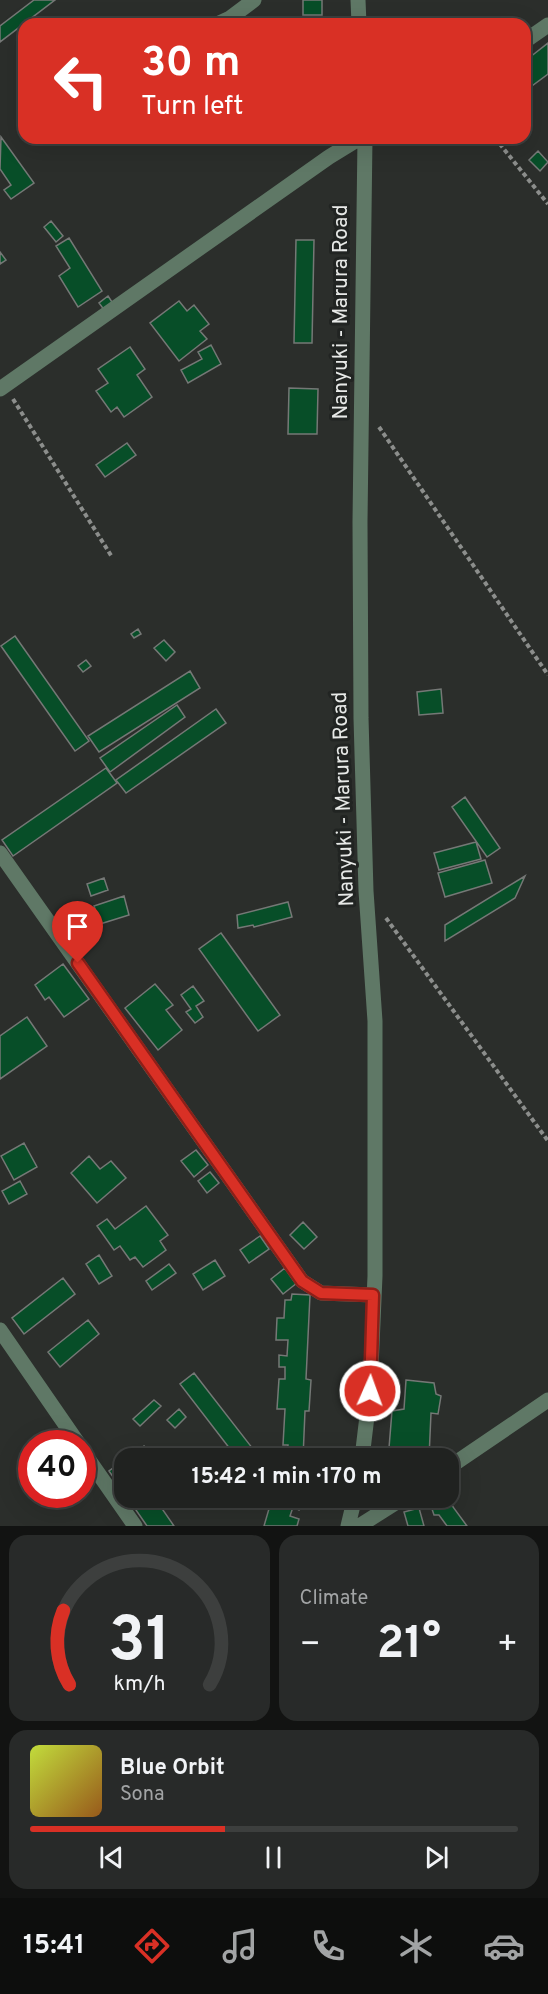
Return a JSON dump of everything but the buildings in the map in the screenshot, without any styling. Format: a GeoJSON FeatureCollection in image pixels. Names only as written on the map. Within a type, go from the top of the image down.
{"type":"FeatureCollection","features":[{"type":"Feature","properties":{"kind":"street"},"geometry":{"type":"LineString","coordinates":[[230,18],[255,0]]}},
{"type":"Feature","properties":{"kind":"street"},"geometry":{"type":"LineString","coordinates":[[358,0],[359,18]]}},
{"type":"Feature","properties":{"kind":"street"},"geometry":{"type":"LineString","coordinates":[[531,37],[548,25]]}},
{"type":"Feature","properties":{"kind":"street"},"geometry":{"type":"LineString","coordinates":[[2,384],[350,144]]}},
{"type":"Feature","properties":{"kind":"street","name":"Nanyuki - Marura Road"},"geometry":{"type":"LineString","coordinates":[[363,1448],[370,1391],[375,1276],[375,1021],[366,891],[362,718],[365,144]]}},
{"type":"Feature","properties":{"kind":"street"},"geometry":{"type":"LineString","coordinates":[[0,853],[302,1281],[321,1293],[373,1295]]}},
{"type":"Feature","properties":{"kind":"street"},"geometry":{"type":"LineString","coordinates":[[0,1330],[69,1430]]}},
{"type":"Feature","properties":{"kind":"street"},"geometry":{"type":"LineString","coordinates":[[459,1461],[548,1400]]}},
{"type":"Feature","properties":{"kind":"street"},"geometry":{"type":"LineString","coordinates":[[96,1470],[135,1526]]}},
{"type":"Feature","properties":{"kind":"street"},"geometry":{"type":"LineString","coordinates":[[348,1526],[352,1508]]}},
{"type":"Feature","properties":{"kind":"street"},"geometry":{"type":"LineString","coordinates":[[359,1526],[388,1508]]}},
{"type":"Feature","properties":{"kind":"path"},"geometry":{"type":"LineString","coordinates":[[500,144],[548,204]]}},
{"type":"Feature","properties":{"kind":"path"},"geometry":{"type":"LineString","coordinates":[[2,384],[112,557]]}},
{"type":"Feature","properties":{"kind":"path"},"geometry":{"type":"LineString","coordinates":[[362,402],[548,675]]}},
{"type":"Feature","properties":{"kind":"path"},"geometry":{"type":"LineString","coordinates":[[366,891],[548,1141]]}},
{"type":"Feature","properties":{"kind":"route"},"geometry":{"type":"LineString","coordinates":[[78,963],[302,1281],[321,1293],[373,1295],[370,1391]]}}]}
